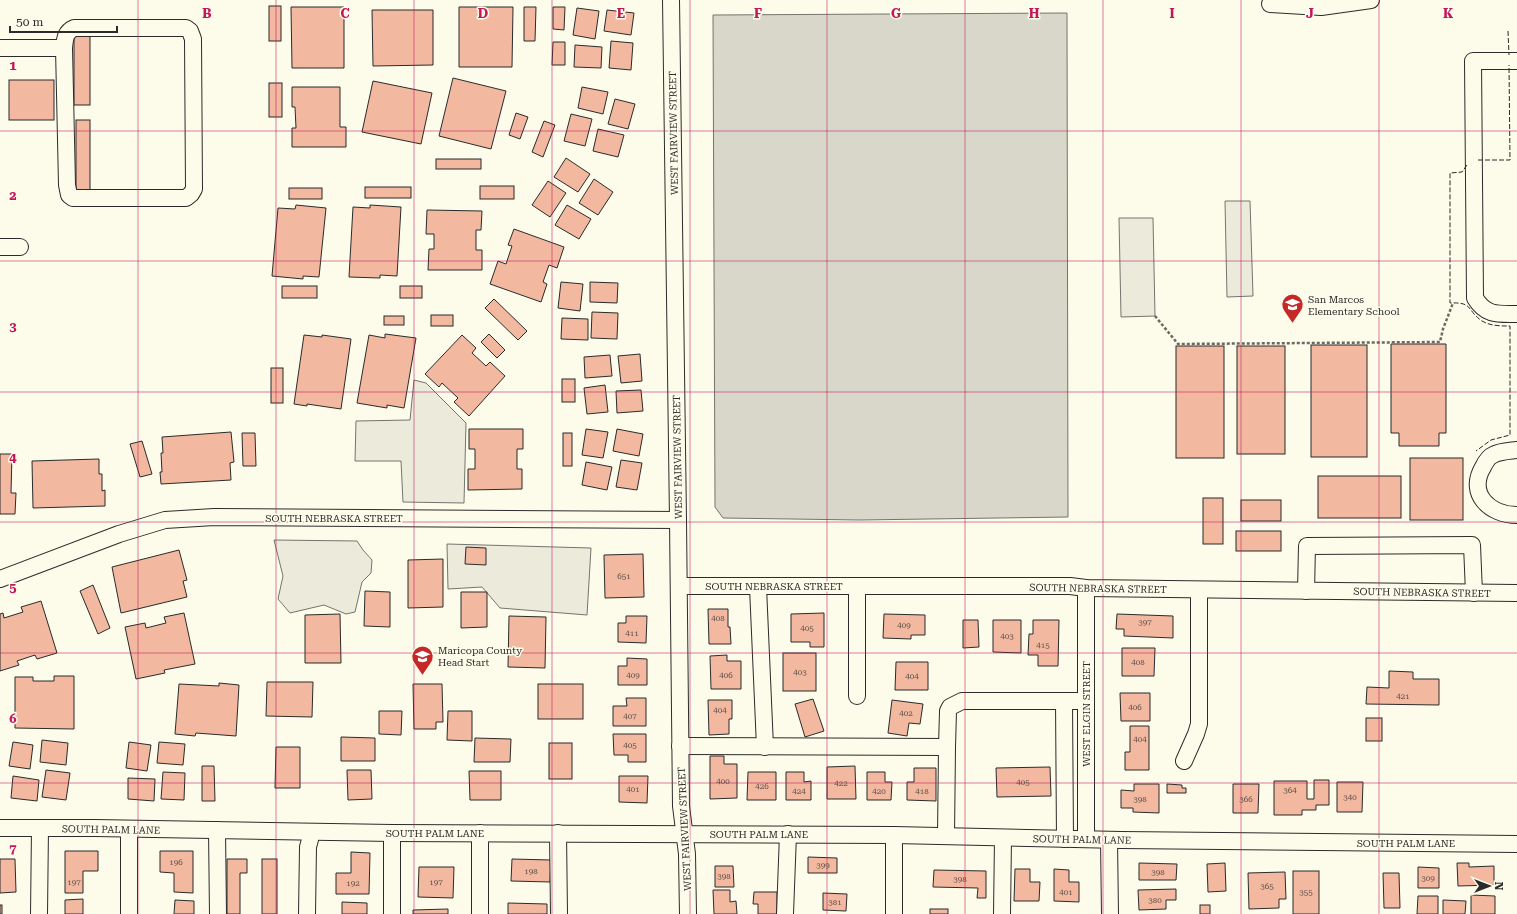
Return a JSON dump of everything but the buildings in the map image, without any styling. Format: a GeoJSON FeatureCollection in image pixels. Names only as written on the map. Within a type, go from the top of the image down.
{"type":"FeatureCollection","features":[{"type":"Feature","properties":{"kind":"street","name":"WEST FAIRVIEW STREET"},"geometry":{"type":"LineString","coordinates":[[671,0],[681,806],[687,854],[688,914]]}},
{"type":"Feature","properties":{"kind":"street"},"geometry":{"type":"LineString","coordinates":[[1270,4],[1321,7],[1371,0]]}},
{"type":"Feature","properties":{"kind":"street"},"geometry":{"type":"LineString","coordinates":[[74,28],[186,28],[190,31],[193,39],[194,189],[191,194],[186,198],[73,198],[69,195],[67,185],[64,48],[66,34],[68,30],[74,28]]}},
{"type":"Feature","properties":{"kind":"street"},"geometry":{"type":"LineString","coordinates":[[0,48],[64,48]]}},
{"type":"Feature","properties":{"kind":"street"},"geometry":{"type":"LineString","coordinates":[[1517,60],[1473,61],[1475,298],[1481,307],[1489,312],[1499,314],[1517,314]]}},
{"type":"Feature","properties":{"kind":"street"},"geometry":{"type":"LineString","coordinates":[[0,247],[20,247]]}},
{"type":"Feature","properties":{"kind":"street"},"geometry":{"type":"LineString","coordinates":[[1517,450],[1504,451],[1492,455],[1485,462],[1478,474],[1478,488],[1482,499],[1489,508],[1500,513],[1517,515]]}},
{"type":"Feature","properties":{"kind":"street","name":"SOUTH NEBRASKA STREET"},"geometry":{"type":"LineString","coordinates":[[0,579],[120,534],[165,520],[214,517],[678,520]]}},
{"type":"Feature","properties":{"kind":"street"},"geometry":{"type":"LineString","coordinates":[[1306,591],[1307,546],[1472,545],[1474,593]]}},
{"type":"Feature","properties":{"kind":"street","name":"SOUTH NEBRASKA STREET"},"geometry":{"type":"LineString","coordinates":[[679,586],[1070,586],[1086,588],[1198,590],[1517,593]]}},
{"type":"Feature","properties":{"kind":"street"},"geometry":{"type":"LineString","coordinates":[[857,586],[857,696]]}},
{"type":"Feature","properties":{"kind":"street"},"geometry":{"type":"LineString","coordinates":[[758,587],[765,747]]}},
{"type":"Feature","properties":{"kind":"street","name":"WEST ELGIN STREET"},"geometry":{"type":"LineString","coordinates":[[1086,588],[1086,839]]}},
{"type":"Feature","properties":{"kind":"street"},"geometry":{"type":"LineString","coordinates":[[1184,761],[1196,734],[1198,724],[1198,590]]}},
{"type":"Feature","properties":{"kind":"street"},"geometry":{"type":"LineString","coordinates":[[946,836],[948,711],[950,707],[962,701],[1086,701]]}},
{"type":"Feature","properties":{"kind":"street"},"geometry":{"type":"LineString","coordinates":[[1064,701],[1065,839]]}},
{"type":"Feature","properties":{"kind":"street"},"geometry":{"type":"LineString","coordinates":[[680,746],[947,747]]}},
{"type":"Feature","properties":{"kind":"street","name":"SOUTH PALM LANE"},"geometry":{"type":"LineString","coordinates":[[0,828],[217,830],[392,834],[558,833],[894,835],[1110,840],[1517,844]]}},
{"type":"Feature","properties":{"kind":"street"},"geometry":{"type":"LineString","coordinates":[[39,914],[40,828]]}},
{"type":"Feature","properties":{"kind":"street"},"geometry":{"type":"LineString","coordinates":[[129,830],[129,914]]}},
{"type":"Feature","properties":{"kind":"street"},"geometry":{"type":"LineString","coordinates":[[217,830],[218,914]]}},
{"type":"Feature","properties":{"kind":"street"},"geometry":{"type":"LineString","coordinates":[[307,914],[308,847],[312,832]]}},
{"type":"Feature","properties":{"kind":"street"},"geometry":{"type":"LineString","coordinates":[[558,833],[559,914]]}},
{"type":"Feature","properties":{"kind":"street"},"geometry":{"type":"LineString","coordinates":[[392,834],[392,914]]}},
{"type":"Feature","properties":{"kind":"street"},"geometry":{"type":"LineString","coordinates":[[480,834],[480,914]]}},
{"type":"Feature","properties":{"kind":"street"},"geometry":{"type":"LineString","coordinates":[[785,914],[788,834]]}},
{"type":"Feature","properties":{"kind":"street"},"geometry":{"type":"LineString","coordinates":[[894,835],[894,914]]}},
{"type":"Feature","properties":{"kind":"street"},"geometry":{"type":"LineString","coordinates":[[1002,914],[1003,838]]}},
{"type":"Feature","properties":{"kind":"street"},"geometry":{"type":"LineString","coordinates":[[1110,840],[1110,914]]}},
{"type":"Feature","properties":{"kind":"path"},"geometry":{"type":"LineString","coordinates":[[1155,316],[1178,344],[1440,342],[1443,329],[1453,303]]}},
{"type":"Feature","properties":{"kind":"shaded area"},"geometry":{"type":"Polygon","coordinates":[[[1067,13],[1068,517],[859,520],[723,518],[715,507],[713,15],[1067,13]]]}},
{"type":"Feature","properties":{"kind":"shaded area"},"geometry":{"type":"Polygon","coordinates":[[[1225,201],[1250,201],[1253,296],[1227,297],[1225,201]]]}},
{"type":"Feature","properties":{"kind":"shaded area"},"geometry":{"type":"Polygon","coordinates":[[[1119,218],[1153,218],[1155,316],[1121,317],[1119,218]]]}},
{"type":"Feature","properties":{"kind":"shaded area"},"geometry":{"type":"Polygon","coordinates":[[[414,380],[426,383],[466,423],[464,503],[403,502],[401,461],[355,461],[356,421],[410,420],[414,380]]]}},
{"type":"Feature","properties":{"kind":"shaded area"},"geometry":{"type":"Polygon","coordinates":[[[274,540],[357,541],[372,560],[371,573],[362,582],[355,612],[346,614],[324,605],[290,613],[278,599],[283,576],[274,540]]]}},
{"type":"Feature","properties":{"kind":"shaded area"},"geometry":{"type":"Polygon","coordinates":[[[447,544],[591,548],[587,615],[500,608],[482,587],[448,589],[447,544]]]}},
{"type":"Feature","properties":{"kind":"fence"},"geometry":{"type":"LineString","coordinates":[[1508,31],[1509,55]]}},
{"type":"Feature","properties":{"kind":"fence"},"geometry":{"type":"LineString","coordinates":[[1478,160],[1510,160],[1509,65]]}},
{"type":"Feature","properties":{"kind":"fence"},"geometry":{"type":"LineString","coordinates":[[1467,165],[1462,172],[1450,173],[1450,303],[1466,305],[1485,323],[1510,326],[1510,435],[1491,440],[1476,451]]}},
{"type":"Feature","properties":{"kind":"place","name":"San Marcos Elementary School"},"geometry":{"type":"Point","coordinates":[1292,324]}},
{"type":"Feature","properties":{"kind":"place","name":"Maricopa County Head Start"},"geometry":{"type":"Point","coordinates":[423,676]}}]}
